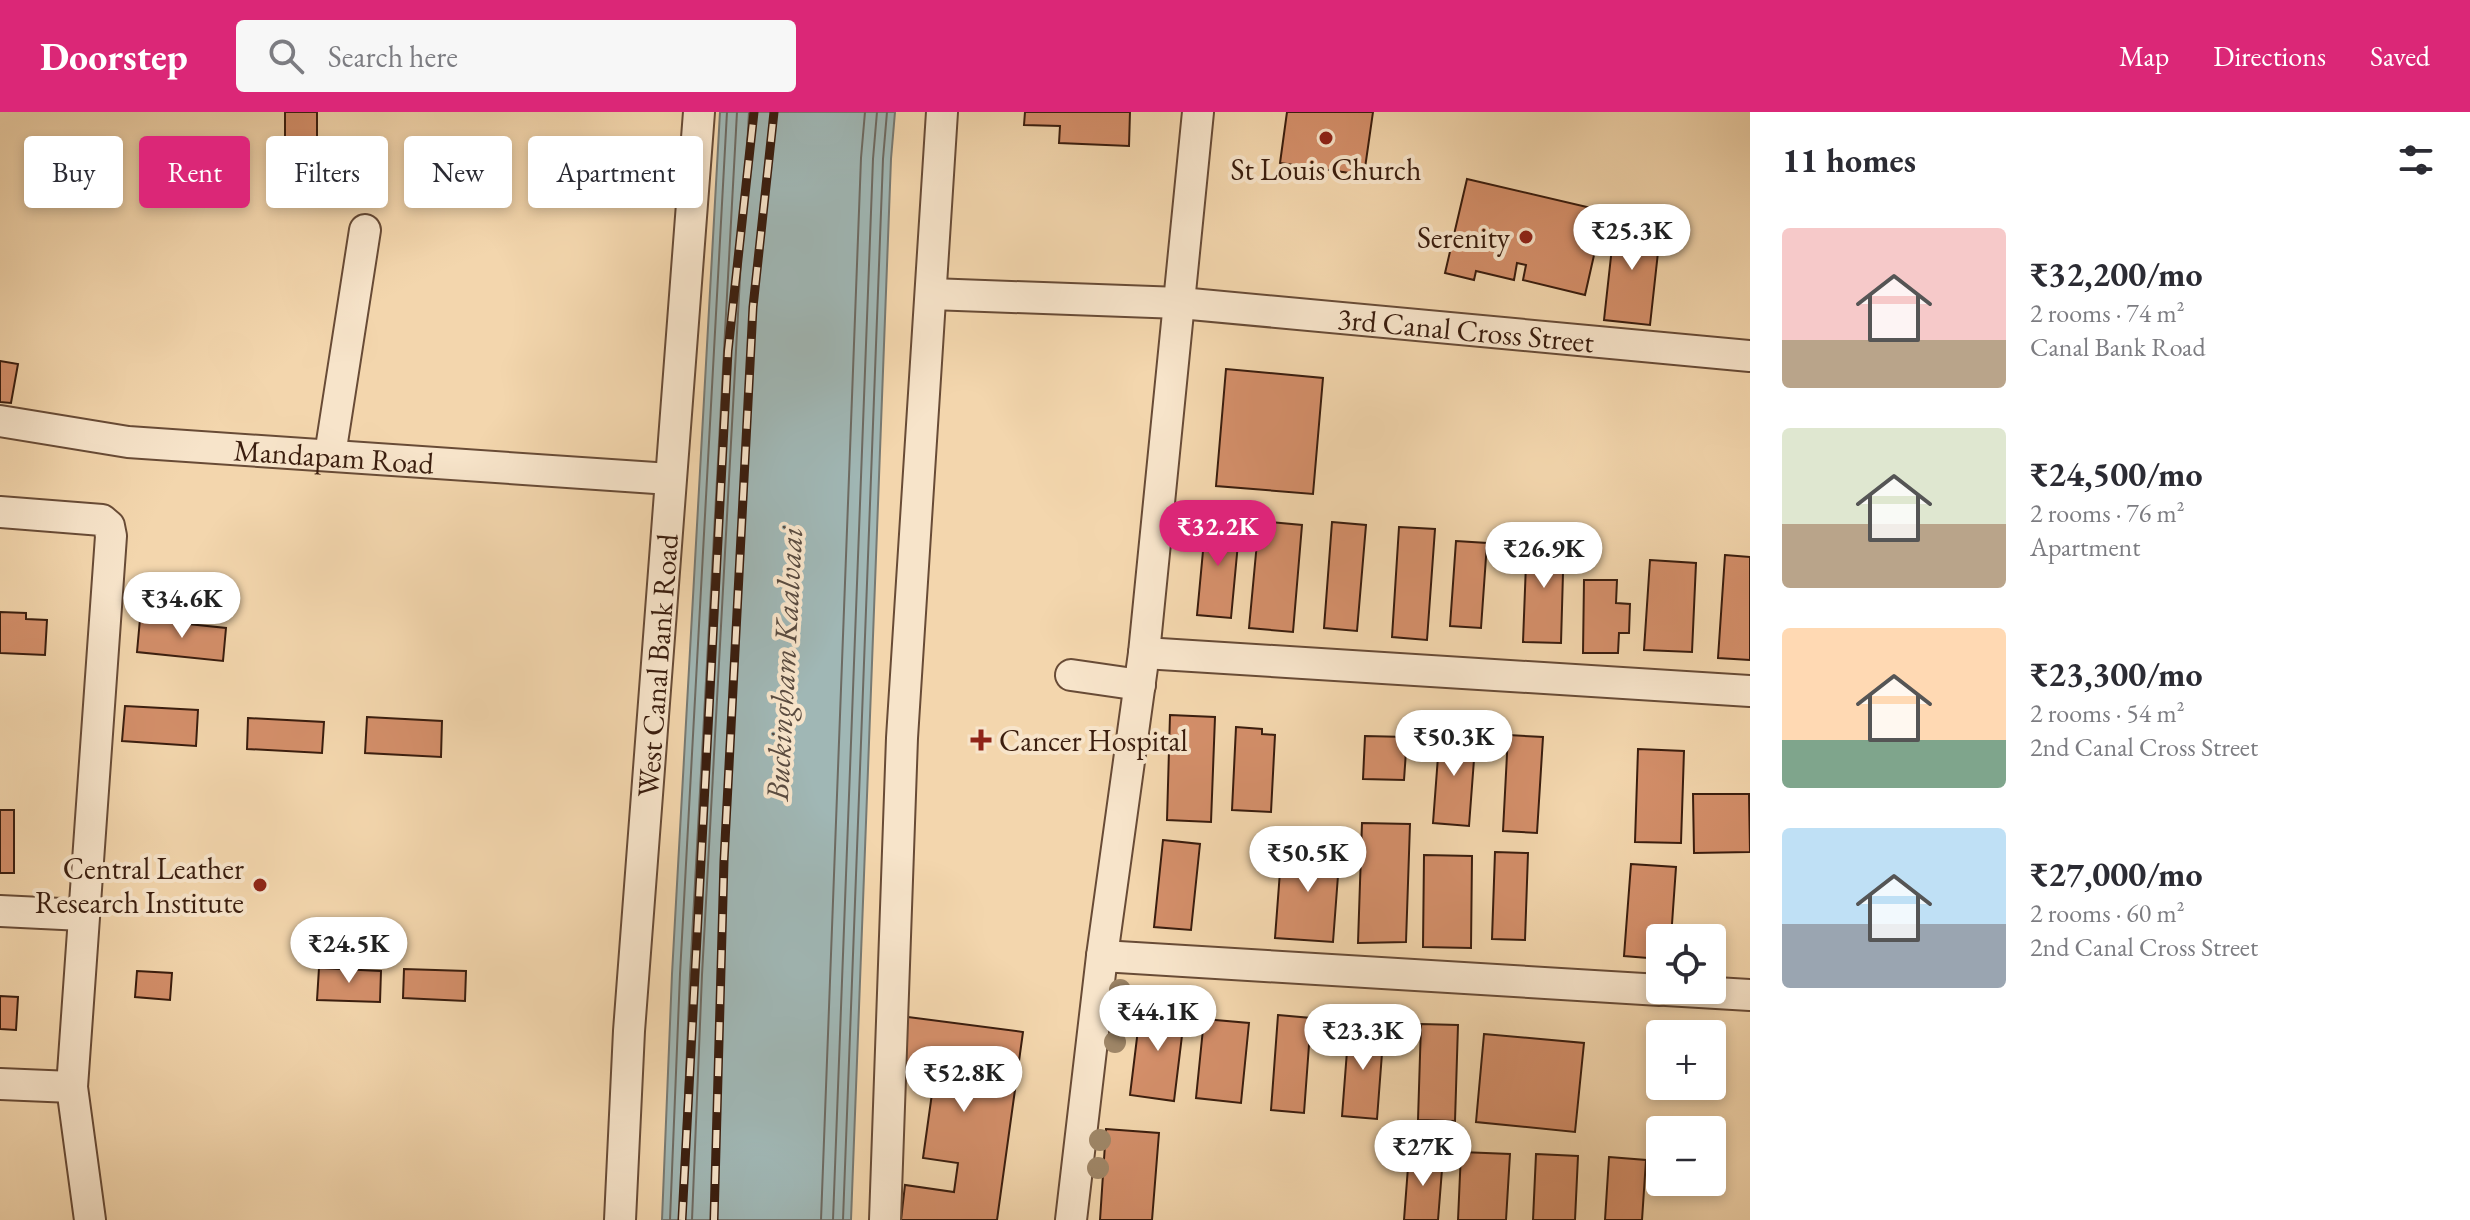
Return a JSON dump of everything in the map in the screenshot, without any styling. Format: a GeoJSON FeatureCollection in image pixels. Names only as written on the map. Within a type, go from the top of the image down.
{"type":"FeatureCollection","features":[{"type":"Feature","properties":{"kind":"street","name":"West Canal Bank Road"},"geometry":{"type":"LineString","coordinates":[[620,1220],[629,1031],[699,112]]}},
{"type":"Feature","properties":{"kind":"street"},"geometry":{"type":"LineString","coordinates":[[885,1220],[902,738],[942,112]]}},
{"type":"Feature","properties":{"kind":"street"},"geometry":{"type":"LineString","coordinates":[[1071,1220],[1102,956],[1144,653],[1198,112]]}},
{"type":"Feature","properties":{"kind":"street"},"geometry":{"type":"LineString","coordinates":[[330,455],[365,230]]}},
{"type":"Feature","properties":{"kind":"street","name":"3rd Canal Cross Street"},"geometry":{"type":"LineString","coordinates":[[931,294],[1180,303],[1750,356]]}},
{"type":"Feature","properties":{"kind":"street","name":"Mandapam Road"},"geometry":{"type":"LineString","coordinates":[[0,421],[128,442],[670,479]]}},
{"type":"Feature","properties":{"kind":"street"},"geometry":{"type":"LineString","coordinates":[[0,512],[102,520],[109,526],[111,536],[72,1087],[90,1220]]}},
{"type":"Feature","properties":{"kind":"street"},"geometry":{"type":"LineString","coordinates":[[1144,653],[1750,691]]}},
{"type":"Feature","properties":{"kind":"street"},"geometry":{"type":"LineString","coordinates":[[1071,675],[1140,685]]}},
{"type":"Feature","properties":{"kind":"street"},"geometry":{"type":"LineString","coordinates":[[0,911],[83,915]]}},
{"type":"Feature","properties":{"kind":"street"},"geometry":{"type":"LineString","coordinates":[[1102,956],[1646,989]]}},
{"type":"Feature","properties":{"kind":"street"},"geometry":{"type":"LineString","coordinates":[[1726,994],[1750,995]]}},
{"type":"Feature","properties":{"kind":"street"},"geometry":{"type":"LineString","coordinates":[[0,1084],[72,1087]]}},
{"type":"Feature","properties":{"kind":"water","name":"Buckingham Kaalvaai"},"geometry":{"type":"Polygon","coordinates":[[[720,112],[895,112],[851,1220],[662,1220],[672,974],[720,112]]]}},
{"type":"Feature","properties":{"kind":"building"},"geometry":{"type":"Polygon","coordinates":[[[285,112],[317,112],[317,136],[285,136],[285,112]]]}},
{"type":"Feature","properties":{"kind":"building"},"geometry":{"type":"Polygon","coordinates":[[[1025,112],[1130,112],[1129,146],[1059,143],[1060,126],[1024,125],[1025,112]]]}},
{"type":"Feature","properties":{"kind":"building","name":"St Louis Church"},"geometry":{"type":"Polygon","coordinates":[[[1287,112],[1373,112],[1364,175],[1280,163],[1287,112]]]}},
{"type":"Feature","properties":{"kind":"building","name":"Serenity"},"geometry":{"type":"Polygon","coordinates":[[[1467,179],[1604,211],[1585,295],[1523,280],[1526,265],[1517,263],[1514,280],[1476,271],[1474,280],[1445,273],[1467,179]]]}},
{"type":"Feature","properties":{"kind":"building"},"geometry":{"type":"Polygon","coordinates":[[[1615,220],[1661,225],[1650,325],[1604,320],[1615,220]]]}},
{"type":"Feature","properties":{"kind":"building"},"geometry":{"type":"Polygon","coordinates":[[[0,361],[18,364],[11,403],[0,402],[0,361]]]}},
{"type":"Feature","properties":{"kind":"building"},"geometry":{"type":"Polygon","coordinates":[[[1226,369],[1323,378],[1313,494],[1216,486],[1226,369]]]}},
{"type":"Feature","properties":{"kind":"building"},"geometry":{"type":"Polygon","coordinates":[[[1206,519],[1240,522],[1231,618],[1197,615],[1206,519]]]}},
{"type":"Feature","properties":{"kind":"building"},"geometry":{"type":"Polygon","coordinates":[[[1259,521],[1302,525],[1293,632],[1249,628],[1259,521]]]}},
{"type":"Feature","properties":{"kind":"building"},"geometry":{"type":"Polygon","coordinates":[[[1332,522],[1366,525],[1357,631],[1324,628],[1332,522]]]}},
{"type":"Feature","properties":{"kind":"building"},"geometry":{"type":"Polygon","coordinates":[[[1399,527],[1435,529],[1427,640],[1392,637],[1399,527]]]}},
{"type":"Feature","properties":{"kind":"building"},"geometry":{"type":"Polygon","coordinates":[[[1527,537],[1564,538],[1561,643],[1523,642],[1527,537]]]}},
{"type":"Feature","properties":{"kind":"building"},"geometry":{"type":"Polygon","coordinates":[[[1456,541],[1487,543],[1481,628],[1450,626],[1456,541]]]}},
{"type":"Feature","properties":{"kind":"building"},"geometry":{"type":"Polygon","coordinates":[[[1725,555],[1750,557],[1750,660],[1718,658],[1725,555]]]}},
{"type":"Feature","properties":{"kind":"building"},"geometry":{"type":"Polygon","coordinates":[[[1650,560],[1696,563],[1692,652],[1644,650],[1650,560]]]}},
{"type":"Feature","properties":{"kind":"building"},"geometry":{"type":"Polygon","coordinates":[[[1584,580],[1617,580],[1616,603],[1630,604],[1629,633],[1619,633],[1618,653],[1583,653],[1584,580]]]}},
{"type":"Feature","properties":{"kind":"building"},"geometry":{"type":"Polygon","coordinates":[[[0,612],[26,613],[26,619],[47,620],[45,655],[0,653],[0,612]]]}},
{"type":"Feature","properties":{"kind":"building"},"geometry":{"type":"Polygon","coordinates":[[[140,619],[226,628],[223,661],[137,652],[140,619]]]}},
{"type":"Feature","properties":{"kind":"building"},"geometry":{"type":"Polygon","coordinates":[[[125,706],[198,710],[196,746],[122,741],[125,706]]]}},
{"type":"Feature","properties":{"kind":"building"},"geometry":{"type":"Polygon","coordinates":[[[1170,715],[1215,717],[1211,822],[1167,820],[1170,715]]]}},
{"type":"Feature","properties":{"kind":"building"},"geometry":{"type":"Polygon","coordinates":[[[367,717],[442,721],[441,757],[365,753],[367,717]]]}},
{"type":"Feature","properties":{"kind":"building"},"geometry":{"type":"Polygon","coordinates":[[[248,718],[324,722],[322,753],[247,749],[248,718]]]}},
{"type":"Feature","properties":{"kind":"building"},"geometry":{"type":"Polygon","coordinates":[[[1236,727],[1262,729],[1262,734],[1275,735],[1271,812],[1232,810],[1236,727]]]}},
{"type":"Feature","properties":{"kind":"building"},"geometry":{"type":"Polygon","coordinates":[[[1440,730],[1476,733],[1469,826],[1433,823],[1440,730]]]}},
{"type":"Feature","properties":{"kind":"building"},"geometry":{"type":"Polygon","coordinates":[[[1508,735],[1543,737],[1537,833],[1503,831],[1508,735]]]}},
{"type":"Feature","properties":{"kind":"building"},"geometry":{"type":"Polygon","coordinates":[[[1365,736],[1407,737],[1404,780],[1363,779],[1365,736]]]}},
{"type":"Feature","properties":{"kind":"building"},"geometry":{"type":"Polygon","coordinates":[[[1638,749],[1684,751],[1681,843],[1635,842],[1638,749]]]}},
{"type":"Feature","properties":{"kind":"building"},"geometry":{"type":"Polygon","coordinates":[[[1693,794],[1749,794],[1750,852],[1694,853],[1693,794]]]}},
{"type":"Feature","properties":{"kind":"building"},"geometry":{"type":"Polygon","coordinates":[[[0,810],[14,810],[14,873],[0,873],[0,810]]]}},
{"type":"Feature","properties":{"kind":"building"},"geometry":{"type":"Polygon","coordinates":[[[1362,823],[1410,824],[1406,942],[1358,943],[1362,823]]]}},
{"type":"Feature","properties":{"kind":"building"},"geometry":{"type":"Polygon","coordinates":[[[1163,840],[1200,844],[1191,930],[1154,927],[1163,840]]]}},
{"type":"Feature","properties":{"kind":"building"},"geometry":{"type":"Polygon","coordinates":[[[1282,845],[1340,849],[1333,942],[1275,938],[1282,845]]]}},
{"type":"Feature","properties":{"kind":"building"},"geometry":{"type":"Polygon","coordinates":[[[1495,852],[1528,853],[1525,940],[1492,939],[1495,852]]]}},
{"type":"Feature","properties":{"kind":"building"},"geometry":{"type":"Polygon","coordinates":[[[1424,855],[1472,856],[1471,948],[1423,947],[1424,855]]]}},
{"type":"Feature","properties":{"kind":"building"},"geometry":{"type":"Polygon","coordinates":[[[1631,864],[1676,867],[1672,924],[1646,924],[1646,958],[1624,956],[1631,864]]]}},
{"type":"Feature","properties":{"kind":"building"},"geometry":{"type":"Polygon","coordinates":[[[319,968],[381,971],[380,1002],[317,1000],[319,968]]]}},
{"type":"Feature","properties":{"kind":"building"},"geometry":{"type":"Polygon","coordinates":[[[404,969],[466,971],[465,1001],[403,998],[404,969]]]}},
{"type":"Feature","properties":{"kind":"building"},"geometry":{"type":"Polygon","coordinates":[[[137,971],[172,973],[170,1000],[135,997],[137,971]]]}},
{"type":"Feature","properties":{"kind":"building"},"geometry":{"type":"Polygon","coordinates":[[[0,996],[18,997],[16,1030],[0,1029],[0,996]]]}},
{"type":"Feature","properties":{"kind":"building"},"geometry":{"type":"Polygon","coordinates":[[[1141,1005],[1185,1011],[1174,1101],[1130,1095],[1141,1005]]]}},
{"type":"Feature","properties":{"kind":"building"},"geometry":{"type":"Polygon","coordinates":[[[1278,1015],[1311,1018],[1304,1113],[1271,1110],[1278,1015]]]}},
{"type":"Feature","properties":{"kind":"building"},"geometry":{"type":"Polygon","coordinates":[[[908,1017],[1023,1032],[997,1220],[901,1220],[905,1185],[954,1192],[958,1163],[923,1158],[935,1072],[901,1068],[908,1017]]]}},
{"type":"Feature","properties":{"kind":"building"},"geometry":{"type":"Polygon","coordinates":[[[1204,1019],[1249,1023],[1241,1103],[1196,1098],[1204,1019]]]}},
{"type":"Feature","properties":{"kind":"building"},"geometry":{"type":"Polygon","coordinates":[[[1421,1024],[1458,1025],[1455,1121],[1418,1120],[1421,1024]]]}},
{"type":"Feature","properties":{"kind":"building"},"geometry":{"type":"Polygon","coordinates":[[[1349,1025],[1384,1027],[1377,1119],[1342,1116],[1349,1025]]]}},
{"type":"Feature","properties":{"kind":"building"},"geometry":{"type":"Polygon","coordinates":[[[1484,1034],[1584,1043],[1575,1132],[1476,1122],[1484,1034]]]}},
{"type":"Feature","properties":{"kind":"building"},"geometry":{"type":"Polygon","coordinates":[[[1106,1129],[1159,1133],[1152,1220],[1100,1220],[1106,1129]]]}},
{"type":"Feature","properties":{"kind":"building"},"geometry":{"type":"Polygon","coordinates":[[[1461,1152],[1510,1154],[1506,1220],[1458,1220],[1461,1152]]]}},
{"type":"Feature","properties":{"kind":"building"},"geometry":{"type":"Polygon","coordinates":[[[1409,1154],[1443,1157],[1438,1220],[1404,1220],[1409,1154]]]}},
{"type":"Feature","properties":{"kind":"building"},"geometry":{"type":"Polygon","coordinates":[[[1536,1154],[1578,1156],[1575,1220],[1533,1220],[1536,1154]]]}},
{"type":"Feature","properties":{"kind":"building"},"geometry":{"type":"Polygon","coordinates":[[[1609,1157],[1646,1160],[1642,1220],[1605,1220],[1609,1157]]]}},
{"type":"Feature","properties":{"kind":"railway"},"geometry":{"type":"LineString","coordinates":[[682,1220],[728,351],[754,112]]}},
{"type":"Feature","properties":{"kind":"railway"},"geometry":{"type":"LineString","coordinates":[[714,1220],[724,861],[753,307],[774,112]]}},
{"type":"Feature","properties":{"kind":"place","name":"St Louis Church"},"geometry":{"type":"Point","coordinates":[1326,138]}},
{"type":"Feature","properties":{"kind":"place","name":"Serenity"},"geometry":{"type":"Point","coordinates":[1526,237]}},
{"type":"Feature","properties":{"kind":"place","name":"Cancer Hospital"},"geometry":{"type":"Point","coordinates":[981,740]}},
{"type":"Feature","properties":{"kind":"place","name":"Central Leather Research Institute"},"geometry":{"type":"Point","coordinates":[260,885]}}]}
